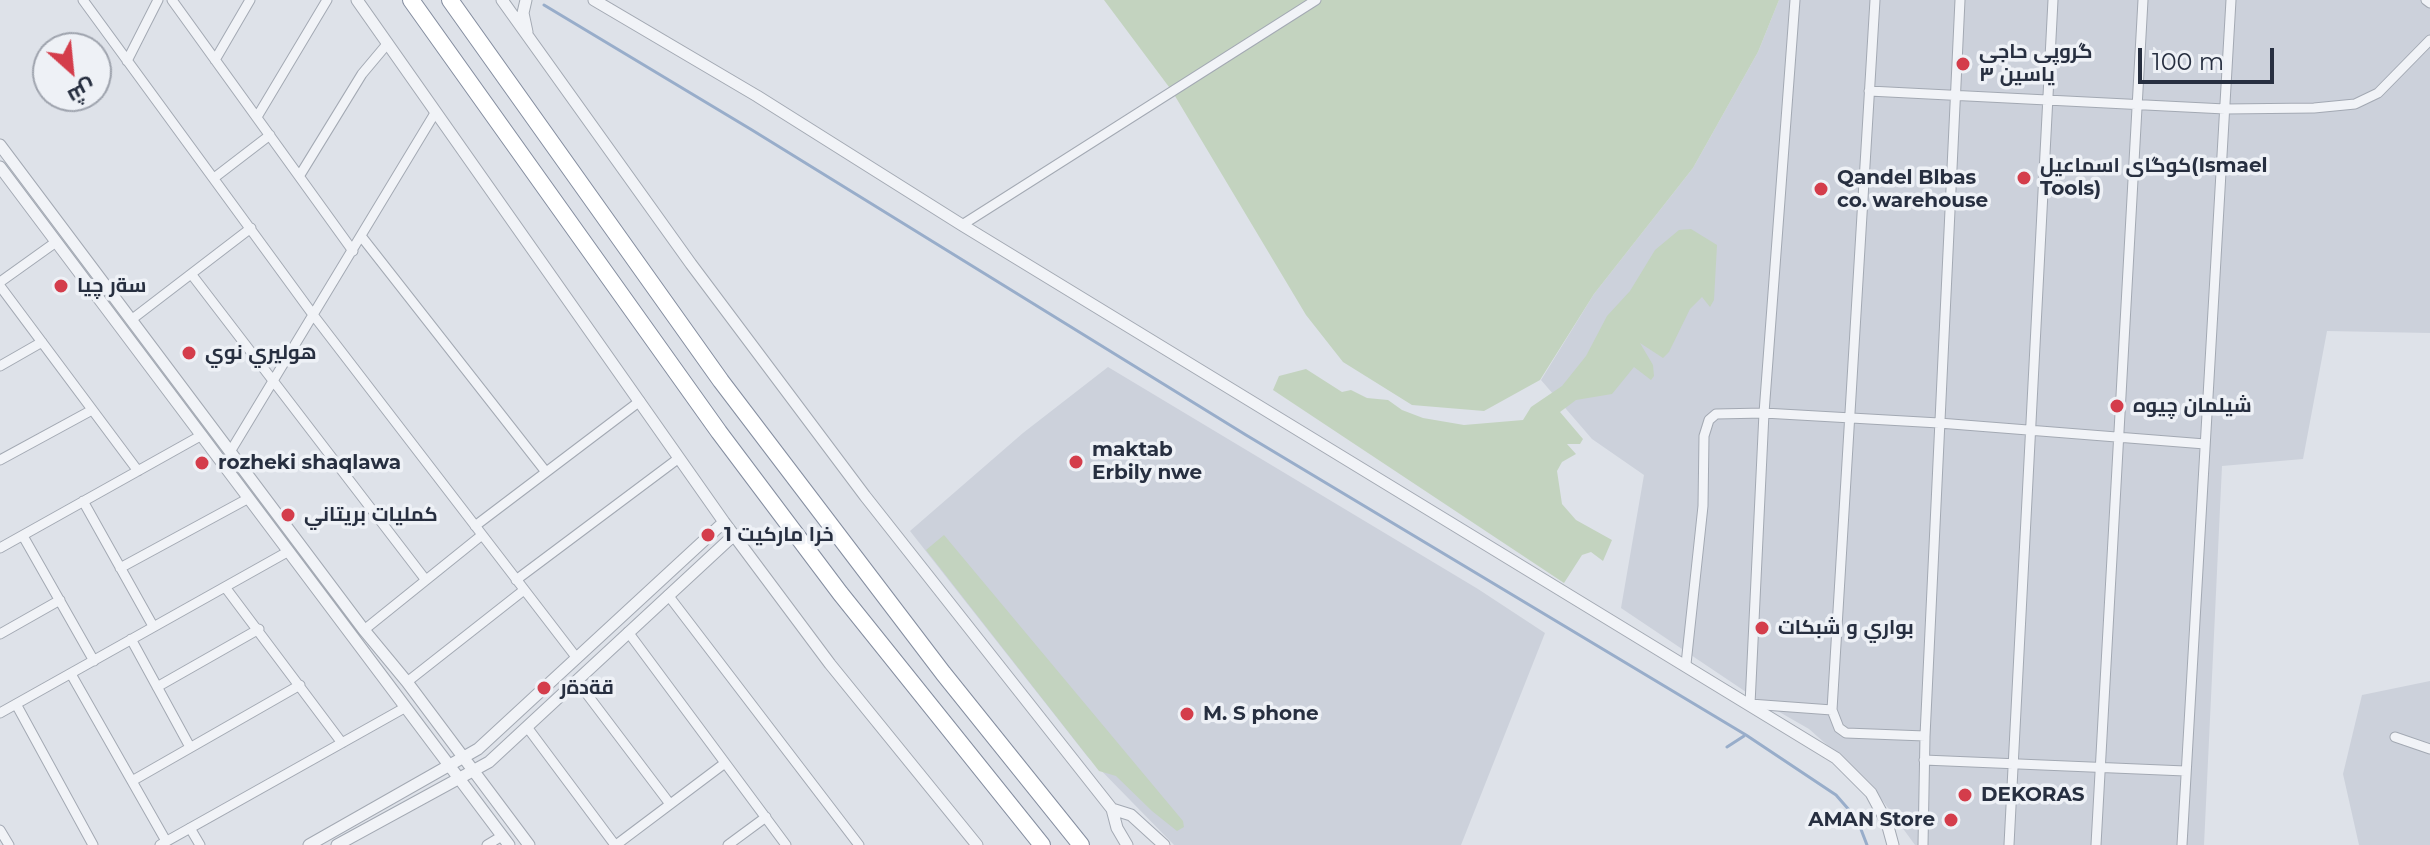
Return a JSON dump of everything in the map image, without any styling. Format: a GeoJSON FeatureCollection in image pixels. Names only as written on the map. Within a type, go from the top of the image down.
{"type":"FeatureCollection","features":[{"type":"Feature","properties":{"kind":"highway"},"geometry":{"type":"LineString","coordinates":[[411,0],[729,444],[840,593],[1042,845]]}},
{"type":"Feature","properties":{"kind":"highway"},"geometry":{"type":"LineString","coordinates":[[450,0],[721,381],[943,673],[1081,845]]}},
{"type":"Feature","properties":{"kind":"street"},"geometry":{"type":"LineString","coordinates":[[83,0],[314,316],[576,657]]}},
{"type":"Feature","properties":{"kind":"street"},"geometry":{"type":"LineString","coordinates":[[127,61],[158,0]]}},
{"type":"Feature","properties":{"kind":"street"},"geometry":{"type":"LineString","coordinates":[[172,0],[353,251]]}},
{"type":"Feature","properties":{"kind":"street"},"geometry":{"type":"LineString","coordinates":[[215,60],[250,0]]}},
{"type":"Feature","properties":{"kind":"street"},"geometry":{"type":"LineString","coordinates":[[257,117],[327,0]]}},
{"type":"Feature","properties":{"kind":"street"},"geometry":{"type":"LineString","coordinates":[[357,0],[724,522],[830,664],[977,845]]}},
{"type":"Feature","properties":{"kind":"street"},"geometry":{"type":"LineString","coordinates":[[502,0],[691,264],[865,496],[1112,809],[1117,828],[1127,845]]}},
{"type":"Feature","properties":{"kind":"street"},"geometry":{"type":"LineString","coordinates":[[526,0],[523,13],[528,36]]}},
{"type":"Feature","properties":{"kind":"street"},"geometry":{"type":"LineString","coordinates":[[594,0],[757,96],[1478,542],[1750,704],[1849,769],[1879,808],[1893,845]]}},
{"type":"Feature","properties":{"kind":"street"},"geometry":{"type":"LineString","coordinates":[[962,225],[1316,0]]}},
{"type":"Feature","properties":{"kind":"street"},"geometry":{"type":"LineString","coordinates":[[1750,704],[1764,413],[1795,0]]}},
{"type":"Feature","properties":{"kind":"street"},"geometry":{"type":"LineString","coordinates":[[1875,0],[1832,710],[1839,728],[1846,733],[1925,736]]}},
{"type":"Feature","properties":{"kind":"street"},"geometry":{"type":"LineString","coordinates":[[1923,845],[1925,736],[1960,0]]}},
{"type":"Feature","properties":{"kind":"street"},"geometry":{"type":"LineString","coordinates":[[2009,845],[2053,0]]}},
{"type":"Feature","properties":{"kind":"street"},"geometry":{"type":"LineString","coordinates":[[2096,845],[2143,0]]}},
{"type":"Feature","properties":{"kind":"street"},"geometry":{"type":"LineString","coordinates":[[2182,845],[2231,0]]}},
{"type":"Feature","properties":{"kind":"street"},"geometry":{"type":"LineString","coordinates":[[1869,91],[2225,109],[2314,108],[2355,104],[2378,93],[2430,40]]}},
{"type":"Feature","properties":{"kind":"street"},"geometry":{"type":"LineString","coordinates":[[300,175],[362,74],[388,43]]}},
{"type":"Feature","properties":{"kind":"street"},"geometry":{"type":"LineString","coordinates":[[230,452],[435,113]]}},
{"type":"Feature","properties":{"kind":"street"},"geometry":{"type":"LineString","coordinates":[[214,178],[270,135]]}},
{"type":"Feature","properties":{"kind":"street"},"geometry":{"type":"LineString","coordinates":[[0,145],[529,845]]}},
{"type":"Feature","properties":{"kind":"street"},"geometry":{"type":"LineString","coordinates":[[0,167],[506,840],[487,845]]}},
{"type":"Feature","properties":{"kind":"street"},"geometry":{"type":"LineString","coordinates":[[32,211],[43,203]]}},
{"type":"Feature","properties":{"kind":"street"},"geometry":{"type":"LineString","coordinates":[[131,320],[251,228]]}},
{"type":"Feature","properties":{"kind":"street"},"geometry":{"type":"LineString","coordinates":[[361,236],[546,472]]}},
{"type":"Feature","properties":{"kind":"street"},"geometry":{"type":"LineString","coordinates":[[56,242],[0,284],[138,471]]}},
{"type":"Feature","properties":{"kind":"street"},"geometry":{"type":"LineString","coordinates":[[192,275],[425,579]]}},
{"type":"Feature","properties":{"kind":"street"},"geometry":{"type":"LineString","coordinates":[[0,366],[42,342]]}},
{"type":"Feature","properties":{"kind":"street"},"geometry":{"type":"LineString","coordinates":[[475,526],[640,401]]}},
{"type":"Feature","properties":{"kind":"street"},"geometry":{"type":"LineString","coordinates":[[0,460],[92,410]]}},
{"type":"Feature","properties":{"kind":"street"},"geometry":{"type":"LineString","coordinates":[[1686,664],[1703,506],[1704,436],[1709,420],[1716,414],[1764,413],[1939,423],[2205,444]]}},
{"type":"Feature","properties":{"kind":"street"},"geometry":{"type":"LineString","coordinates":[[0,547],[202,435]]}},
{"type":"Feature","properties":{"kind":"street"},"geometry":{"type":"LineString","coordinates":[[516,580],[679,458]]}},
{"type":"Feature","properties":{"kind":"street"},"geometry":{"type":"LineString","coordinates":[[120,568],[249,498]]}},
{"type":"Feature","properties":{"kind":"street"},"geometry":{"type":"LineString","coordinates":[[83,501],[153,626]]}},
{"type":"Feature","properties":{"kind":"street"},"geometry":{"type":"LineString","coordinates":[[309,845],[465,758],[484,744],[724,522]]}},
{"type":"Feature","properties":{"kind":"street"},"geometry":{"type":"LineString","coordinates":[[364,630],[482,535]]}},
{"type":"Feature","properties":{"kind":"street"},"geometry":{"type":"LineString","coordinates":[[337,845],[475,771],[496,755],[734,535]]}},
{"type":"Feature","properties":{"kind":"street"},"geometry":{"type":"LineString","coordinates":[[23,536],[94,661]]}},
{"type":"Feature","properties":{"kind":"street"},"geometry":{"type":"LineString","coordinates":[[0,713],[289,551]]}},
{"type":"Feature","properties":{"kind":"street"},"geometry":{"type":"LineString","coordinates":[[225,587],[342,743]]}},
{"type":"Feature","properties":{"kind":"street"},"geometry":{"type":"LineString","coordinates":[[407,682],[524,590]]}},
{"type":"Feature","properties":{"kind":"street"},"geometry":{"type":"LineString","coordinates":[[668,595],[859,845]]}},
{"type":"Feature","properties":{"kind":"street"},"geometry":{"type":"LineString","coordinates":[[0,634],[60,600]]}},
{"type":"Feature","properties":{"kind":"street"},"geometry":{"type":"LineString","coordinates":[[617,619],[786,845]]}},
{"type":"Feature","properties":{"kind":"street"},"geometry":{"type":"LineString","coordinates":[[157,687],[259,629]]}},
{"type":"Feature","properties":{"kind":"street"},"geometry":{"type":"LineString","coordinates":[[131,639],[190,747]]}},
{"type":"Feature","properties":{"kind":"street"},"geometry":{"type":"LineString","coordinates":[[71,674],[132,781],[163,843],[406,707]]}},
{"type":"Feature","properties":{"kind":"street"},"geometry":{"type":"LineString","coordinates":[[577,681],[670,804]]}},
{"type":"Feature","properties":{"kind":"street"},"geometry":{"type":"LineString","coordinates":[[132,781],[300,685]]}},
{"type":"Feature","properties":{"kind":"street"},"geometry":{"type":"LineString","coordinates":[[16,704],[93,845]]}},
{"type":"Feature","properties":{"kind":"street"},"geometry":{"type":"LineString","coordinates":[[1750,704],[1832,710]]}},
{"type":"Feature","properties":{"kind":"street"},"geometry":{"type":"LineString","coordinates":[[527,727],[616,845],[725,763]]}},
{"type":"Feature","properties":{"kind":"street"},"geometry":{"type":"LineString","coordinates":[[2395,737],[2430,749]]}},
{"type":"Feature","properties":{"kind":"street"},"geometry":{"type":"LineString","coordinates":[[1924,760],[2185,771]]}},
{"type":"Feature","properties":{"kind":"street"},"geometry":{"type":"LineString","coordinates":[[1112,809],[1131,815],[1164,845]]}},
{"type":"Feature","properties":{"kind":"street"},"geometry":{"type":"LineString","coordinates":[[728,845],[766,817]]}},
{"type":"Feature","properties":{"kind":"street"},"geometry":{"type":"LineString","coordinates":[[190,828],[200,845]]}},
{"type":"Feature","properties":{"kind":"shaded area"},"geometry":{"type":"Polygon","coordinates":[[[1779,0],[2430,0],[2430,333],[2327,331],[2303,459],[2222,466],[2204,845],[1915,845],[1869,782],[1809,729],[1755,698],[1621,608],[1644,475],[1592,439],[1541,380],[1594,294],[1693,168],[1758,52],[1779,0]]]}},
{"type":"Feature","properties":{"kind":"shaded area"},"geometry":{"type":"Polygon","coordinates":[[[1108,367],[1478,589],[1545,633],[1461,845],[1174,845],[1087,756],[910,531],[1023,433],[1108,367]]]}},
{"type":"Feature","properties":{"kind":"shaded area"},"geometry":{"type":"Polygon","coordinates":[[[2430,681],[2430,845],[2359,845],[2343,774],[2362,695],[2430,681]]]}},
{"type":"Feature","properties":{"kind":"green space"},"geometry":{"type":"Polygon","coordinates":[[[1104,0],[1779,0],[1758,52],[1693,168],[1594,294],[1540,380],[1484,411],[1412,405],[1343,362],[1306,315],[1172,91],[1104,0]]]}},
{"type":"Feature","properties":{"kind":"green space"},"geometry":{"type":"Polygon","coordinates":[[[1691,229],[1717,245],[1714,300],[1710,307],[1702,297],[1690,309],[1663,358],[1640,343],[1653,365],[1654,376],[1651,380],[1634,367],[1612,394],[1576,400],[1560,412],[1583,439],[1580,444],[1567,444],[1576,454],[1562,462],[1557,471],[1562,504],[1576,520],[1612,540],[1603,561],[1591,552],[1582,555],[1564,583],[1273,390],[1279,376],[1306,369],[1342,392],[1351,390],[1367,398],[1388,400],[1402,410],[1423,418],[1464,425],[1523,420],[1531,407],[1562,386],[1586,356],[1607,316],[1630,291],[1655,250],[1679,230],[1691,229]]]}},
{"type":"Feature","properties":{"kind":"green space"},"geometry":{"type":"Polygon","coordinates":[[[944,535],[1183,821],[1184,827],[1177,831],[1116,776],[1099,771],[926,550],[944,535]]]}},
{"type":"Feature","properties":{"kind":"waterway"},"geometry":{"type":"LineString","coordinates":[[544,5],[1246,435],[1746,735],[1836,795],[1857,819],[1867,845]]}},
{"type":"Feature","properties":{"kind":"waterway"},"geometry":{"type":"LineString","coordinates":[[1727,747],[1744,736]]}},
{"type":"Feature","properties":{"kind":"place","name":"گروپی حاجی یاسین ٣"},"geometry":{"type":"Point","coordinates":[1963,64]}},
{"type":"Feature","properties":{"kind":"place","name":"كوگای اسماعیل(Ismael Tools)"},"geometry":{"type":"Point","coordinates":[2024,178]}},
{"type":"Feature","properties":{"kind":"place","name":"Qandel Blbas co. warehouse"},"geometry":{"type":"Point","coordinates":[1821,189]}},
{"type":"Feature","properties":{"kind":"place","name":"سةر چيا"},"geometry":{"type":"Point","coordinates":[61,286]}},
{"type":"Feature","properties":{"kind":"place","name":"هوليري نوي"},"geometry":{"type":"Point","coordinates":[189,353]}},
{"type":"Feature","properties":{"kind":"place","name":"شيلمان چیوه"},"geometry":{"type":"Point","coordinates":[2117,406]}},
{"type":"Feature","properties":{"kind":"place","name":"maktab Erbily nwe"},"geometry":{"type":"Point","coordinates":[1076,462]}},
{"type":"Feature","properties":{"kind":"place","name":"rozheki shaqlawa"},"geometry":{"type":"Point","coordinates":[202,463]}},
{"type":"Feature","properties":{"kind":"place","name":"كمليات بريتاني"},"geometry":{"type":"Point","coordinates":[288,515]}},
{"type":"Feature","properties":{"kind":"place","name":"خرا ماركيت 1"},"geometry":{"type":"Point","coordinates":[708,535]}},
{"type":"Feature","properties":{"kind":"place","name":"بواري و شبكات"},"geometry":{"type":"Point","coordinates":[1762,628]}},
{"type":"Feature","properties":{"kind":"place","name":"قةدةر"},"geometry":{"type":"Point","coordinates":[544,688]}},
{"type":"Feature","properties":{"kind":"place","name":"M. S phone"},"geometry":{"type":"Point","coordinates":[1187,714]}},
{"type":"Feature","properties":{"kind":"place","name":"DEKORAS"},"geometry":{"type":"Point","coordinates":[1965,795]}},
{"type":"Feature","properties":{"kind":"place","name":"AMAN Store"},"geometry":{"type":"Point","coordinates":[1951,820]}}]}
